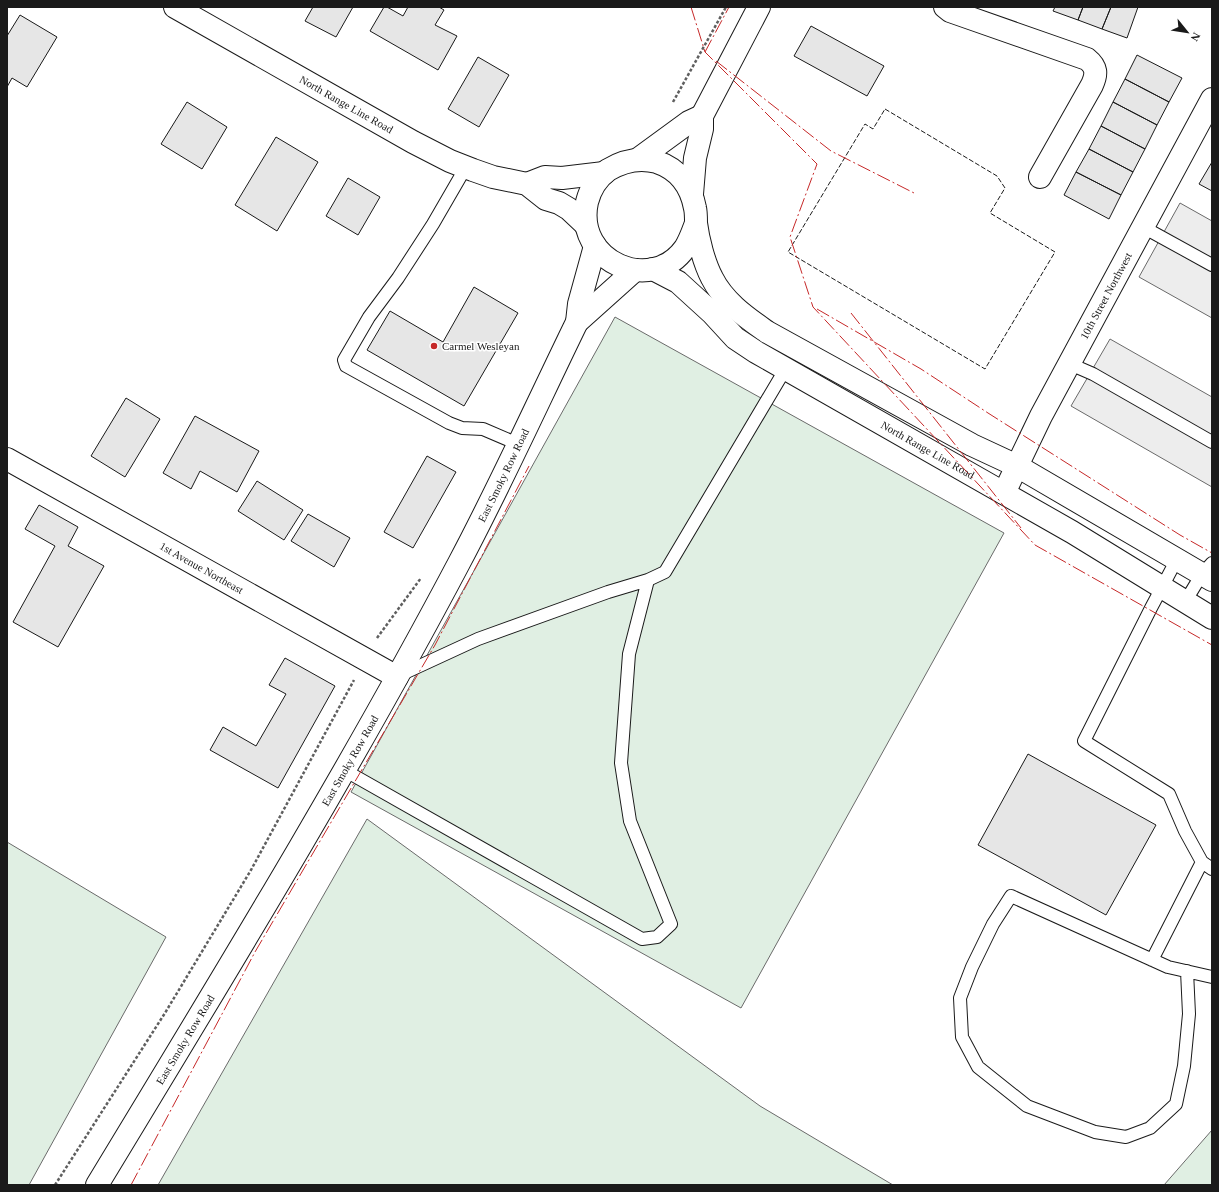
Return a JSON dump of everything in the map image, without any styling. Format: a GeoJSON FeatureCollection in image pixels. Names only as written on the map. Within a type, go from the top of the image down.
{"type":"FeatureCollection","features":[{"type":"Feature","properties":{"kind":"street","name":"North Range Line Road"},"geometry":{"type":"LineString","coordinates":[[174,7],[413,142],[450,161],[494,177],[527,184],[546,199],[559,203],[569,209],[586,225]]}},
{"type":"Feature","properties":{"kind":"street"},"geometry":{"type":"LineString","coordinates":[[692,194],[695,158],[702,129],[702,116],[759,7]]}},
{"type":"Feature","properties":{"kind":"street"},"geometry":{"type":"LineString","coordinates":[[945,7],[950,11],[1087,58],[1093,64],[1096,71],[1096,78],[1040,177]]}},
{"type":"Feature","properties":{"kind":"street","name":"10th Street Northwest"},"geometry":{"type":"LineString","coordinates":[[1004,493],[1041,416],[1212,100]]}},
{"type":"Feature","properties":{"kind":"street"},"geometry":{"type":"LineString","coordinates":[[637,160],[689,122],[702,116]]}},
{"type":"Feature","properties":{"kind":"street"},"geometry":{"type":"LineString","coordinates":[[696,223],[685,248],[676,258],[665,264],[644,269],[619,266],[606,258],[595,246],[589,236],[586,225],[585,211],[588,197],[595,184],[604,173],[614,166],[625,161],[637,160],[651,160],[664,164],[676,171],[692,194],[696,209],[696,223],[708,270],[713,280],[732,305],[746,317],[767,332],[972,444],[1017,466],[1177,559],[1209,572]]}},
{"type":"Feature","properties":{"kind":"street"},"geometry":{"type":"LineString","coordinates":[[527,184],[545,177],[562,178],[604,173]]}},
{"type":"Feature","properties":{"kind":"street","name":"East Smoky Row Road"},"geometry":{"type":"LineString","coordinates":[[97,1185],[236,955],[344,770],[397,677],[478,528],[577,322],[579,304],[595,246]]}},
{"type":"Feature","properties":{"kind":"street","name":"North Range Line Road"},"geometry":{"type":"LineString","coordinates":[[644,269],[678,282],[688,290],[735,338],[756,352],[1072,532],[1212,618]]}},
{"type":"Feature","properties":{"kind":"street","name":"East Smoky Row Road"},"geometry":{"type":"LineString","coordinates":[[577,322],[616,285],[644,269]]}},
{"type":"Feature","properties":{"kind":"street","name":"1st Avenue Northeast"},"geometry":{"type":"LineString","coordinates":[[7,459],[397,677]]}},
{"type":"Feature","properties":{"kind":"lane"},"geometry":{"type":"LineString","coordinates":[[466,167],[398,278],[369,317],[344,360],[346,366],[449,423],[462,428],[483,429],[518,444]]}},
{"type":"Feature","properties":{"kind":"lane"},"geometry":{"type":"LineString","coordinates":[[1143,227],[1212,265]]}},
{"type":"Feature","properties":{"kind":"lane"},"geometry":{"type":"LineString","coordinates":[[1070,364],[1093,374],[1212,442]]}},
{"type":"Feature","properties":{"kind":"lane"},"geometry":{"type":"LineString","coordinates":[[397,677],[478,639],[608,592],[648,580],[665,572],[786,368]]}},
{"type":"Feature","properties":{"kind":"lane"},"geometry":{"type":"LineString","coordinates":[[1177,559],[1084,741],[1169,794],[1185,831],[1202,862],[1212,869]]}},
{"type":"Feature","properties":{"kind":"lane"},"geometry":{"type":"LineString","coordinates":[[1185,602],[1209,572]]}},
{"type":"Feature","properties":{"kind":"lane"},"geometry":{"type":"LineString","coordinates":[[344,770],[642,939],[657,937],[672,924],[630,821],[621,763],[629,654],[648,580]]}},
{"type":"Feature","properties":{"kind":"lane"},"geometry":{"type":"LineString","coordinates":[[1152,960],[1202,862]]}},
{"type":"Feature","properties":{"kind":"lane"},"geometry":{"type":"LineString","coordinates":[[1187,971],[1190,1014],[1184,1066],[1176,1104],[1150,1128],[1126,1137],[1094,1132],[1028,1106],[978,1067],[962,1037],[960,998],[972,967],[990,931],[1011,896],[1168,967],[1187,971],[1212,977]]}},
{"type":"Feature","properties":{"kind":"path"},"geometry":{"type":"LineString","coordinates":[[672,104],[726,7]]}},
{"type":"Feature","properties":{"kind":"path"},"geometry":{"type":"LineString","coordinates":[[55,1185],[165,1014],[251,870],[356,675]]}},
{"type":"Feature","properties":{"kind":"green space"},"geometry":{"type":"Polygon","coordinates":[[[615,317],[1004,533],[741,1008],[351,792],[615,317]]]}},
{"type":"Feature","properties":{"kind":"green space"},"geometry":{"type":"Polygon","coordinates":[[[367,819],[760,1106],[893,1185],[158,1185],[367,819]]]}},
{"type":"Feature","properties":{"kind":"green space"},"geometry":{"type":"Polygon","coordinates":[[[7,842],[166,937],[29,1185],[7,1185],[7,842]]]}},
{"type":"Feature","properties":{"kind":"green space"},"geometry":{"type":"Polygon","coordinates":[[[1212,1130],[1212,1185],[1164,1185],[1212,1130]]]}},
{"type":"Feature","properties":{"kind":"shaded area"},"geometry":{"type":"Polygon","coordinates":[[[1180,203],[1212,221],[1212,318],[1139,277],[1180,203]]]}},
{"type":"Feature","properties":{"kind":"shaded area"},"geometry":{"type":"Polygon","coordinates":[[[1110,339],[1212,397],[1212,487],[1071,406],[1110,339]]]}},
{"type":"Feature","properties":{"kind":"building"},"geometry":{"type":"Polygon","coordinates":[[[313,7],[353,7],[336,37],[305,21],[313,7]]]}},
{"type":"Feature","properties":{"kind":"building"},"geometry":{"type":"Polygon","coordinates":[[[384,7],[387,7],[403,16],[408,7],[439,7],[444,10],[435,25],[457,36],[438,70],[370,31],[384,7]]]}},
{"type":"Feature","properties":{"kind":"building"},"geometry":{"type":"Polygon","coordinates":[[[1055,7],[1083,7],[1078,20],[1053,11],[1055,7]]]}},
{"type":"Feature","properties":{"kind":"building"},"geometry":{"type":"Polygon","coordinates":[[[1083,7],[1111,7],[1102,29],[1078,20],[1083,7]]]}},
{"type":"Feature","properties":{"kind":"building"},"geometry":{"type":"Polygon","coordinates":[[[1111,7],[1138,7],[1127,38],[1102,29],[1111,7]]]}},
{"type":"Feature","properties":{"kind":"building"},"geometry":{"type":"Polygon","coordinates":[[[20,15],[57,37],[27,87],[12,78],[7,87],[7,36],[20,15]]]}},
{"type":"Feature","properties":{"kind":"building"},"geometry":{"type":"Polygon","coordinates":[[[811,26],[884,66],[867,96],[794,56],[811,26]]]}},
{"type":"Feature","properties":{"kind":"building"},"geometry":{"type":"Polygon","coordinates":[[[1137,55],[1182,78],[1169,102],[1125,79],[1137,55]]]}},
{"type":"Feature","properties":{"kind":"building"},"geometry":{"type":"Polygon","coordinates":[[[478,57],[509,75],[479,127],[448,109],[478,57]]]}},
{"type":"Feature","properties":{"kind":"building"},"geometry":{"type":"Polygon","coordinates":[[[1125,79],[1169,102],[1157,125],[1113,102],[1125,79]]]}},
{"type":"Feature","properties":{"kind":"building"},"geometry":{"type":"Polygon","coordinates":[[[187,102],[227,127],[202,169],[161,144],[187,102]]]}},
{"type":"Feature","properties":{"kind":"building"},"geometry":{"type":"Polygon","coordinates":[[[1113,102],[1157,125],[1145,149],[1101,126],[1113,102]]]}},
{"type":"Feature","properties":{"kind":"building"},"geometry":{"type":"Polygon","coordinates":[[[1101,126],[1145,149],[1133,172],[1089,149],[1101,126]]]}},
{"type":"Feature","properties":{"kind":"building"},"geometry":{"type":"Polygon","coordinates":[[[276,137],[318,162],[277,231],[235,205],[276,137]]]}},
{"type":"Feature","properties":{"kind":"building"},"geometry":{"type":"Polygon","coordinates":[[[1089,149],[1133,172],[1121,195],[1076,172],[1089,149]]]}},
{"type":"Feature","properties":{"kind":"building"},"geometry":{"type":"Polygon","coordinates":[[[1212,162],[1212,191],[1199,184],[1212,162]]]}},
{"type":"Feature","properties":{"kind":"building"},"geometry":{"type":"Polygon","coordinates":[[[1076,172],[1121,195],[1109,219],[1064,195],[1076,172]]]}},
{"type":"Feature","properties":{"kind":"building"},"geometry":{"type":"Polygon","coordinates":[[[348,178],[380,197],[358,235],[326,216],[348,178]]]}},
{"type":"Feature","properties":{"kind":"building","name":"Carmel Wesleyan"},"geometry":{"type":"Polygon","coordinates":[[[474,287],[518,313],[464,406],[367,350],[390,311],[443,342],[474,287]]]}},
{"type":"Feature","properties":{"kind":"building"},"geometry":{"type":"Polygon","coordinates":[[[126,398],[160,419],[125,477],[91,456],[126,398]]]}},
{"type":"Feature","properties":{"kind":"building"},"geometry":{"type":"Polygon","coordinates":[[[195,416],[259,451],[237,492],[200,471],[191,489],[163,473],[195,416]]]}},
{"type":"Feature","properties":{"kind":"building"},"geometry":{"type":"Polygon","coordinates":[[[427,456],[456,472],[413,548],[384,532],[427,456]]]}},
{"type":"Feature","properties":{"kind":"building"},"geometry":{"type":"Polygon","coordinates":[[[257,481],[303,510],[284,540],[238,511],[257,481]]]}},
{"type":"Feature","properties":{"kind":"building"},"geometry":{"type":"Polygon","coordinates":[[[39,505],[78,527],[68,546],[104,566],[58,647],[13,622],[55,546],[25,529],[39,505]]]}},
{"type":"Feature","properties":{"kind":"building"},"geometry":{"type":"Polygon","coordinates":[[[308,514],[350,538],[334,567],[291,541],[308,514]]]}},
{"type":"Feature","properties":{"kind":"building"},"geometry":{"type":"Polygon","coordinates":[[[285,658],[335,686],[278,788],[210,750],[223,727],[256,746],[286,694],[269,685],[285,658]]]}},
{"type":"Feature","properties":{"kind":"building"},"geometry":{"type":"Polygon","coordinates":[[[1028,754],[1156,825],[1106,915],[978,845],[1028,754]]]}},
{"type":"Feature","properties":{"kind":"fence"},"geometry":{"type":"LineString","coordinates":[[885,109],[997,176],[1005,188],[990,213],[1055,252],[985,369],[788,252],[865,124],[873,129],[885,109]]}},
{"type":"Feature","properties":{"kind":"power"},"geometry":{"type":"LineString","coordinates":[[691,7],[705,52],[817,164],[790,237],[813,307],[1035,545],[1212,645]]}},
{"type":"Feature","properties":{"kind":"power"},"geometry":{"type":"LineString","coordinates":[[705,52],[729,7]]}},
{"type":"Feature","properties":{"kind":"power"},"geometry":{"type":"LineString","coordinates":[[716,61],[831,151],[916,194]]}},
{"type":"Feature","properties":{"kind":"power"},"geometry":{"type":"LineString","coordinates":[[817,309],[921,369],[1180,535],[1212,553]]}},
{"type":"Feature","properties":{"kind":"power"},"geometry":{"type":"LineString","coordinates":[[851,313],[1021,528]]}},
{"type":"Feature","properties":{"kind":"power"},"geometry":{"type":"LineString","coordinates":[[131,1185],[255,952],[435,645],[529,466]]}},
{"type":"Feature","properties":{"kind":"place","name":"Carmel Wesleyan"},"geometry":{"type":"Point","coordinates":[434,346]}}]}
